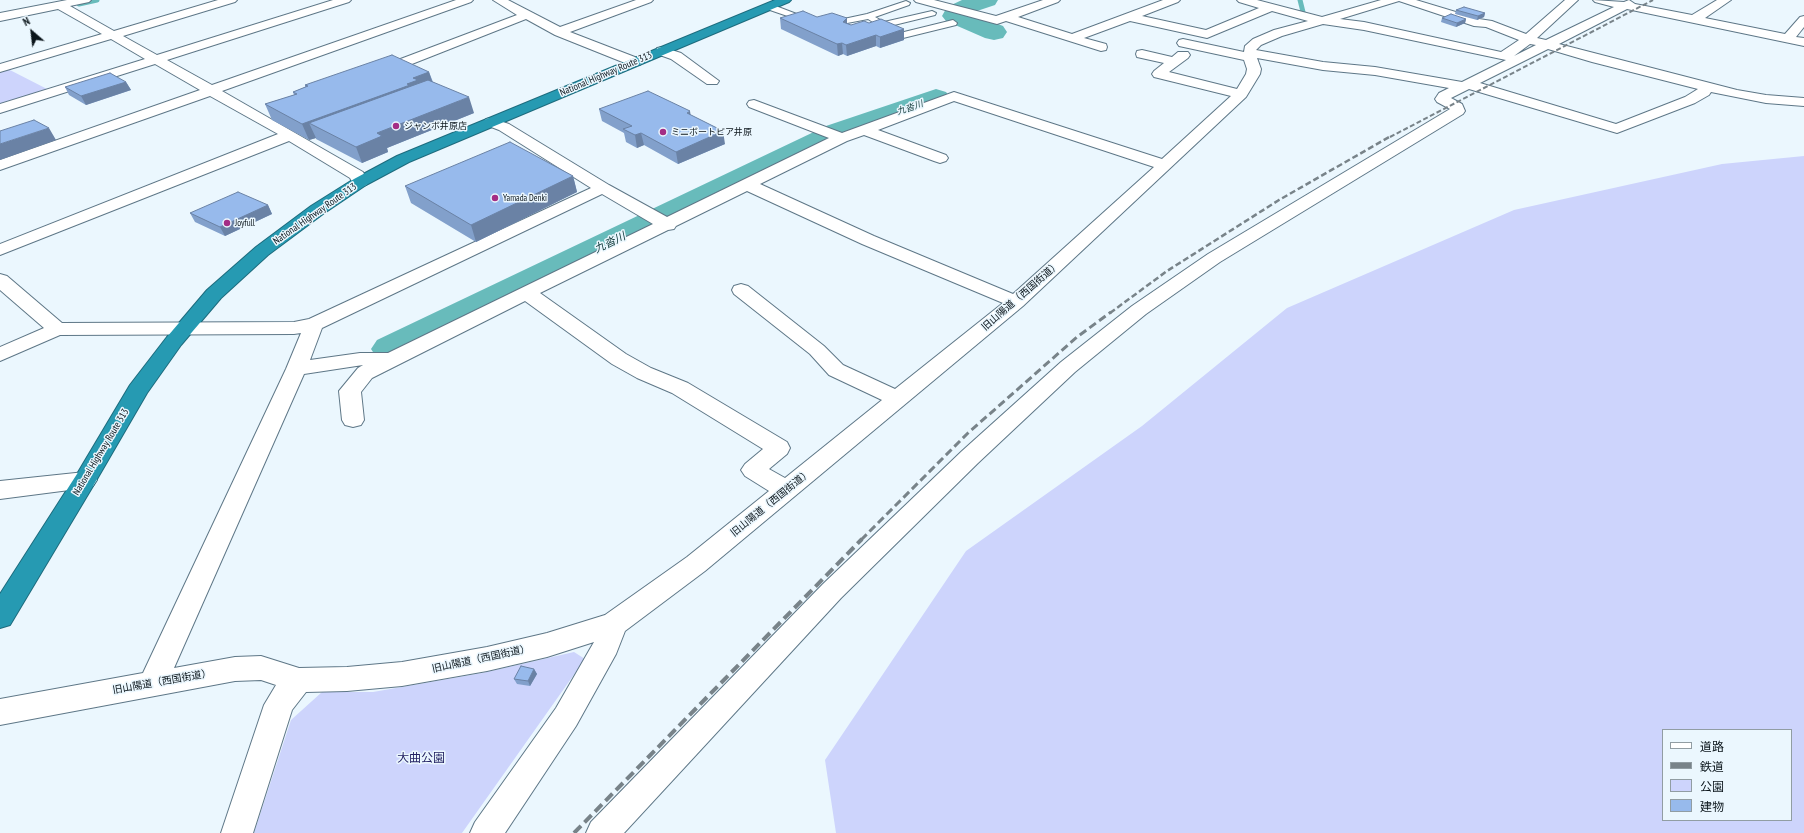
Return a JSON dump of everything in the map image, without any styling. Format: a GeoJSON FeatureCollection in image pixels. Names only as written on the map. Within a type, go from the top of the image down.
{"type":"FeatureCollection","features":[{"type":"Feature","properties":{"kind":"highway","name":"National Highway Route 313"},"geometry":{"type":"LineString","coordinates":[[0,617],[85,480],[138,390],[185,328],[214,294],[262,251],[317,210],[360,182],[403,159],[777,3]]}},
{"type":"Feature","properties":{"kind":"street"},"geometry":{"type":"LineString","coordinates":[[0,17],[85,0]]}},
{"type":"Feature","properties":{"kind":"street"},"geometry":{"type":"LineString","coordinates":[[0,68],[232,0]]}},
{"type":"Feature","properties":{"kind":"street"},"geometry":{"type":"LineString","coordinates":[[0,109],[345,0]]}},
{"type":"Feature","properties":{"kind":"street"},"geometry":{"type":"LineString","coordinates":[[0,165],[468,0]]}},
{"type":"Feature","properties":{"kind":"street"},"geometry":{"type":"LineString","coordinates":[[499,0],[559,32],[635,62]]}},
{"type":"Feature","properties":{"kind":"street"},"geometry":{"type":"LineString","coordinates":[[559,32],[647,0]]}},
{"type":"Feature","properties":{"kind":"street"},"geometry":{"type":"LineString","coordinates":[[920,0],[997,20],[1054,0]]}},
{"type":"Feature","properties":{"kind":"street"},"geometry":{"type":"LineString","coordinates":[[1072,38],[1174,0]]}},
{"type":"Feature","properties":{"kind":"street"},"geometry":{"type":"LineString","coordinates":[[1243,0],[1319,20],[1364,26],[1500,56],[1506,56],[1528,39],[1572,0]]}},
{"type":"Feature","properties":{"kind":"street"},"geometry":{"type":"LineString","coordinates":[[1250,55],[1250,49],[1266,38],[1319,20],[1394,0]]}},
{"type":"Feature","properties":{"kind":"street"},"geometry":{"type":"LineString","coordinates":[[1404,0],[1478,23],[1493,25],[1546,45],[1706,87],[1766,99],[1804,102]]}},
{"type":"Feature","properties":{"kind":"street"},"geometry":{"type":"LineString","coordinates":[[1599,0],[1804,42]]}},
{"type":"Feature","properties":{"kind":"street"},"geometry":{"type":"LineString","coordinates":[[602,833],[832,591],[970,457],[1068,367],[1139,310],[1214,258],[1458,111],[1457,107],[1442,99],[1444,96],[1638,0]]}},
{"type":"Feature","properties":{"kind":"street"},"geometry":{"type":"LineString","coordinates":[[1693,20],[1726,0]]}},
{"type":"Feature","properties":{"kind":"street"},"geometry":{"type":"LineString","coordinates":[[59,5],[290,135],[357,175],[360,182]]}},
{"type":"Feature","properties":{"kind":"street"},"geometry":{"type":"LineString","coordinates":[[1129,17],[1207,34],[1272,7]]}},
{"type":"Feature","properties":{"kind":"street"},"geometry":{"type":"LineString","coordinates":[[364,78],[527,15]]}},
{"type":"Feature","properties":{"kind":"street"},"geometry":{"type":"LineString","coordinates":[[1006,17],[1100,48]]}},
{"type":"Feature","properties":{"kind":"street"},"geometry":{"type":"LineString","coordinates":[[1788,38],[1804,20]]}},
{"type":"Feature","properties":{"kind":"street"},"geometry":{"type":"LineString","coordinates":[[1170,41],[1318,65],[1375,71],[1421,80],[1466,84],[1617,129],[1690,100],[1704,92],[1706,87]]}},
{"type":"Feature","properties":{"kind":"street"},"geometry":{"type":"LineString","coordinates":[[662,51],[676,56],[712,81]]}},
{"type":"Feature","properties":{"kind":"street"},"geometry":{"type":"LineString","coordinates":[[1142,54],[1179,59],[1159,74],[1241,94]]}},
{"type":"Feature","properties":{"kind":"street","name":"旧山陽道（西国街道）"},"geometry":{"type":"LineString","coordinates":[[0,712],[235,669],[261,668],[299,680],[348,679],[402,674],[487,659],[547,645],[614,624],[696,564],[1016,302],[1241,94],[1253,74],[1254,69],[1250,55]]}},
{"type":"Feature","properties":{"kind":"street"},"geometry":{"type":"LineString","coordinates":[[353,420],[350,392],[365,374],[390,359],[527,293],[661,221],[748,185],[842,138],[954,96],[1164,165]]}},
{"type":"Feature","properties":{"kind":"street"},"geometry":{"type":"LineString","coordinates":[[754,104],[842,138]]}},
{"type":"Feature","properties":{"kind":"street"},"geometry":{"type":"LineString","coordinates":[[260,118],[275,112]]}},
{"type":"Feature","properties":{"kind":"street"},"geometry":{"type":"LineString","coordinates":[[491,122],[504,127],[603,188],[661,221]]}},
{"type":"Feature","properties":{"kind":"street"},"geometry":{"type":"LineString","coordinates":[[865,130],[940,158]]}},
{"type":"Feature","properties":{"kind":"street"},"geometry":{"type":"LineString","coordinates":[[0,250],[290,135]]}},
{"type":"Feature","properties":{"kind":"street"},"geometry":{"type":"LineString","coordinates":[[748,185],[868,240],[1016,302]]}},
{"type":"Feature","properties":{"kind":"street"},"geometry":{"type":"LineString","coordinates":[[0,355],[57,329],[294,328],[314,324],[603,188]]}},
{"type":"Feature","properties":{"kind":"street"},"geometry":{"type":"LineString","coordinates":[[0,280],[57,329]]}},
{"type":"Feature","properties":{"kind":"street"},"geometry":{"type":"LineString","coordinates":[[741,290],[817,350],[836,370],[898,399]]}},
{"type":"Feature","properties":{"kind":"street"},"geometry":{"type":"LineString","coordinates":[[527,293],[619,359],[644,373],[680,388],[778,448],[753,470],[787,490]]}},
{"type":"Feature","properties":{"kind":"street"},"geometry":{"type":"LineString","coordinates":[[152,684],[296,369],[314,324]]}},
{"type":"Feature","properties":{"kind":"street"},"geometry":{"type":"LineString","coordinates":[[296,369],[360,359],[390,359]]}},
{"type":"Feature","properties":{"kind":"street"},"geometry":{"type":"LineString","coordinates":[[0,490],[85,480]]}},
{"type":"Feature","properties":{"kind":"street"},"geometry":{"type":"LineString","coordinates":[[486,833],[566,717],[606,646],[614,624]]}},
{"type":"Feature","properties":{"kind":"street"},"geometry":{"type":"LineString","coordinates":[[237,833],[279,705],[287,692],[299,680]]}},
{"type":"Feature","properties":{"kind":"lane"},"geometry":{"type":"LineString","coordinates":[[777,3],[820,23]]}},
{"type":"Feature","properties":{"kind":"lane"},"geometry":{"type":"LineString","coordinates":[[841,28],[906,3]]}},
{"type":"Feature","properties":{"kind":"lane"},"geometry":{"type":"LineString","coordinates":[[862,30],[881,26],[936,5]]}},
{"type":"Feature","properties":{"kind":"lane"},"geometry":{"type":"LineString","coordinates":[[869,16],[881,26],[899,36],[953,23]]}},
{"type":"Feature","properties":{"kind":"green space"},"geometry":{"type":"Polygon","coordinates":[[[6,68],[49,90],[0,106],[0,70],[6,68]]]}},
{"type":"Feature","properties":{"kind":"green space"},"geometry":{"type":"Polygon","coordinates":[[[1804,156],[1804,833],[836,833],[825,760],[966,551],[1142,426],[1287,308],[1514,210],[1722,164],[1804,156]]]}},
{"type":"Feature","properties":{"kind":"green space","name":"大曲公園"},"geometry":{"type":"Polygon","coordinates":[[[574,652],[585,659],[462,833],[254,833],[291,720],[322,692],[373,692],[482,673],[574,652]]]}},
{"type":"Feature","properties":{"kind":"building"},"geometry":{"type":"Polygon","coordinates":[[[1464,7],[1485,13],[1478,16],[1456,10],[1464,7]]]}},
{"type":"Feature","properties":{"kind":"building"},"geometry":{"type":"Polygon","coordinates":[[[803,11],[817,17],[832,13],[847,18],[843,22],[851,25],[864,21],[869,23],[881,19],[904,29],[880,37],[876,35],[846,45],[842,43],[837,44],[780,18],[803,11]]]}},
{"type":"Feature","properties":{"kind":"building"},"geometry":{"type":"Polygon","coordinates":[[[1451,14],[1466,19],[1457,23],[1442,18],[1451,14]]]}},
{"type":"Feature","properties":{"kind":"building"},"geometry":{"type":"Polygon","coordinates":[[[392,55],[429,72],[413,78],[418,80],[407,84],[410,85],[302,124],[265,104],[297,94],[293,92],[308,86],[305,85],[392,55]]]}},
{"type":"Feature","properties":{"kind":"building"},"geometry":{"type":"Polygon","coordinates":[[[110,73],[126,82],[81,96],[65,87],[110,73]]]}},
{"type":"Feature","properties":{"kind":"building"},"geometry":{"type":"Polygon","coordinates":[[[428,80],[469,97],[377,133],[382,136],[356,147],[309,123],[428,80]]]}},
{"type":"Feature","properties":{"kind":"building","name":"ミニボートピア井原"},"geometry":{"type":"Polygon","coordinates":[[[648,91],[690,111],[687,113],[723,131],[676,152],[641,133],[635,135],[623,129],[632,126],[599,109],[648,91]]]}},
{"type":"Feature","properties":{"kind":"building"},"geometry":{"type":"Polygon","coordinates":[[[34,120],[49,128],[0,144],[0,131],[34,120]]]}},
{"type":"Feature","properties":{"kind":"building","name":"Yamada Denki"},"geometry":{"type":"Polygon","coordinates":[[[510,142],[573,176],[471,225],[405,186],[510,142]]]}},
{"type":"Feature","properties":{"kind":"building"},"geometry":{"type":"Polygon","coordinates":[[[238,192],[268,205],[220,227],[190,213],[238,192]]]}},
{"type":"Feature","properties":{"kind":"building"},"geometry":{"type":"Polygon","coordinates":[[[521,666],[534,669],[528,681],[514,679],[521,666]]]}},
{"type":"Feature","properties":{"kind":"waterway"},"geometry":{"type":"LineString","coordinates":[[79,4],[97,0]]}},
{"type":"Feature","properties":{"kind":"waterway","name":"九沓川"},"geometry":{"type":"LineString","coordinates":[[986,0],[962,8],[956,12],[955,16],[994,32]]}},
{"type":"Feature","properties":{"kind":"waterway"},"geometry":{"type":"LineString","coordinates":[[1300,0],[1303,12]]}},
{"type":"Feature","properties":{"kind":"waterway","name":"九沓川"},"geometry":{"type":"LineString","coordinates":[[837,133],[936,98]]}},
{"type":"Feature","properties":{"kind":"waterway","name":"九沓川"},"geometry":{"type":"LineString","coordinates":[[392,349],[829,137]]}},
{"type":"Feature","properties":{"kind":"railway"},"geometry":{"type":"LineString","coordinates":[[1390,137],[1653,0]]}},
{"type":"Feature","properties":{"kind":"railway"},"geometry":{"type":"LineString","coordinates":[[1110,313],[1167,271],[1279,200],[1391,136]]}},
{"type":"Feature","properties":{"kind":"railway"},"geometry":{"type":"LineString","coordinates":[[862,539],[968,433],[1077,337],[1111,312]]}},
{"type":"Feature","properties":{"kind":"railway"},"geometry":{"type":"LineString","coordinates":[[574,833],[862,539]]}},
{"type":"Feature","properties":{"kind":"place","name":"ジャンボ井原店"},"geometry":{"type":"Point","coordinates":[396,126]}},
{"type":"Feature","properties":{"kind":"place","name":"ミニボートピア井原"},"geometry":{"type":"Point","coordinates":[663,132]}},
{"type":"Feature","properties":{"kind":"place","name":"Yamada Denki"},"geometry":{"type":"Point","coordinates":[495,198]}},
{"type":"Feature","properties":{"kind":"place","name":"Joyfull"},"geometry":{"type":"Point","coordinates":[227,223]}}]}
